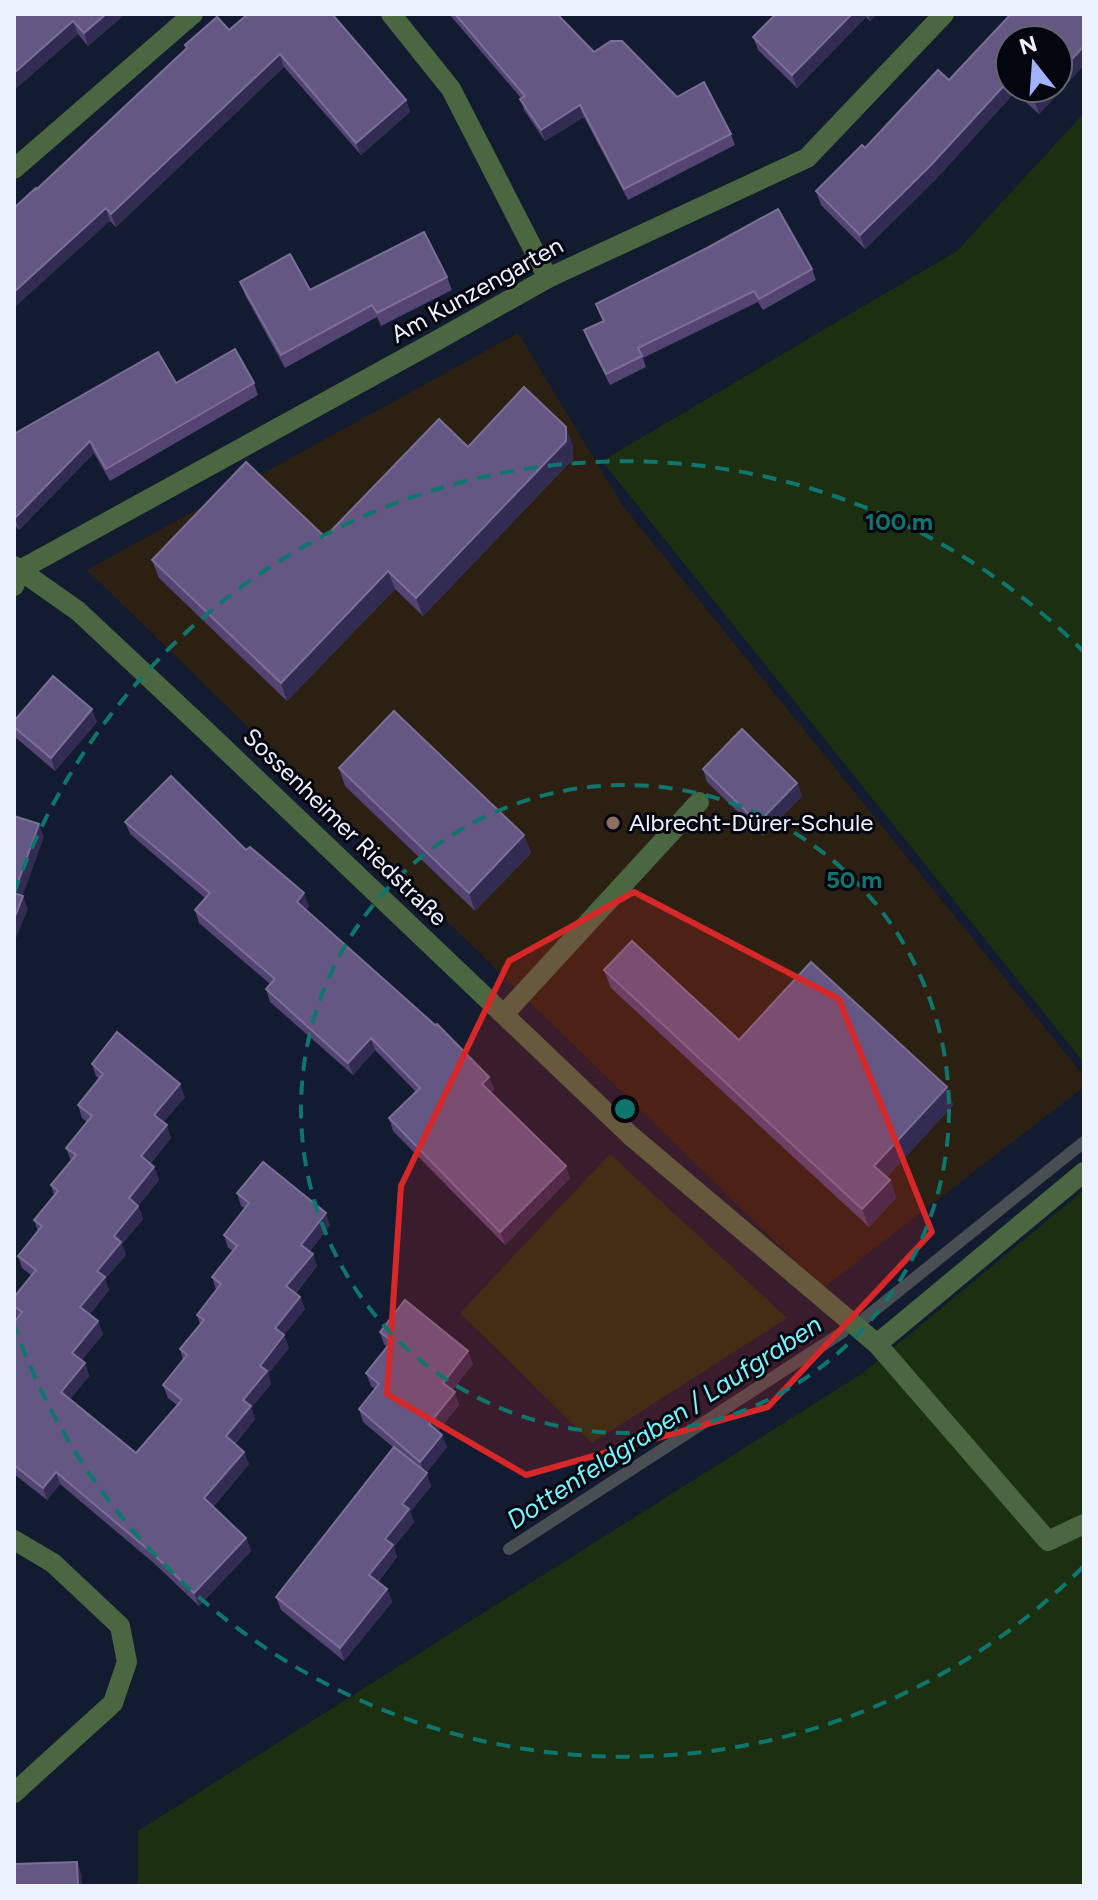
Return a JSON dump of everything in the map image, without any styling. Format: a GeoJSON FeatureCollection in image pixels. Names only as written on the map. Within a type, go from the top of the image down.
{"type":"FeatureCollection","features":[{"type":"Feature","properties":{"kind":"street"},"geometry":{"type":"LineString","coordinates":[[14,169],[193,14]]}},
{"type":"Feature","properties":{"kind":"street","name":"Am Kunzengarten"},"geometry":{"type":"LineString","coordinates":[[16,574],[548,278],[807,158],[944,14]]}},
{"type":"Feature","properties":{"kind":"street"},"geometry":{"type":"LineString","coordinates":[[395,15],[451,89],[548,278]]}},
{"type":"Feature","properties":{"kind":"street","name":"Sossenheimer Riedstraße"},"geometry":{"type":"LineString","coordinates":[[16,574],[78,611],[631,1136],[877,1344],[1048,1541],[1084,1524]]}},
{"type":"Feature","properties":{"kind":"street"},"geometry":{"type":"LineString","coordinates":[[504,1014],[699,802]]}},
{"type":"Feature","properties":{"kind":"street"},"geometry":{"type":"LineString","coordinates":[[877,1344],[1084,1172]]}},
{"type":"Feature","properties":{"kind":"street"},"geometry":{"type":"LineString","coordinates":[[14,1540],[53,1563],[120,1626],[127,1662],[113,1703],[14,1793]]}},
{"type":"Feature","properties":{"kind":"highlighted area"},"geometry":{"type":"Polygon","coordinates":[[[634,892],[839,999],[932,1232],[768,1407],[526,1475],[387,1394],[401,1186],[509,961],[634,892]]]}},
{"type":"Feature","properties":{"kind":"shaded area","name":"Albrecht-Dürer-Schule"},"geometry":{"type":"Polygon","coordinates":[[[518,333],[623,506],[1084,1076],[1084,1087],[823,1288],[87,570],[518,333]]]}},
{"type":"Feature","properties":{"kind":"green space"},"geometry":{"type":"Polygon","coordinates":[[[1084,113],[1084,1063],[602,461],[957,251],[1084,113]]]}},
{"type":"Feature","properties":{"kind":"green space"},"geometry":{"type":"Polygon","coordinates":[[[610,1154],[787,1318],[592,1443],[460,1313],[610,1154]]]}},
{"type":"Feature","properties":{"kind":"green space"},"geometry":{"type":"Polygon","coordinates":[[[1084,1190],[1084,1886],[138,1886],[138,1831],[863,1373],[1084,1190]]]}},
{"type":"Feature","properties":{"kind":"building"},"geometry":{"type":"Polygon","coordinates":[[[14,14],[106,14],[84,33],[73,21],[14,73],[14,14]]]}},
{"type":"Feature","properties":{"kind":"building"},"geometry":{"type":"Polygon","coordinates":[[[248,14],[332,14],[406,100],[356,143],[280,54],[111,214],[106,208],[14,292],[14,208],[217,17],[229,30],[248,14]]]}},
{"type":"Feature","properties":{"kind":"building"},"geometry":{"type":"Polygon","coordinates":[[[455,14],[557,14],[594,52],[611,41],[622,41],[677,97],[704,82],[731,134],[624,189],[580,105],[541,130],[520,99],[525,96],[455,14]]]}},
{"type":"Feature","properties":{"kind":"building"},"geometry":{"type":"Polygon","coordinates":[[[776,14],[852,14],[792,75],[753,37],[776,14]]]}},
{"type":"Feature","properties":{"kind":"building"},"geometry":{"type":"Polygon","coordinates":[[[1011,14],[1084,14],[1084,46],[1074,57],[1074,24],[1002,24],[1011,14]]]}},
{"type":"Feature","properties":{"kind":"building"},"geometry":{"type":"Polygon","coordinates":[[[994,32],[994,96],[860,235],[816,191],[862,145],[865,148],[938,70],[949,80],[994,32]]]}},
{"type":"Feature","properties":{"kind":"building"},"geometry":{"type":"Polygon","coordinates":[[[778,209],[812,269],[759,299],[754,291],[638,348],[642,356],[606,374],[584,330],[604,321],[596,304],[778,209]]]}},
{"type":"Feature","properties":{"kind":"building"},"geometry":{"type":"Polygon","coordinates":[[[424,232],[447,277],[377,313],[372,305],[281,355],[240,282],[290,254],[310,290],[424,232]]]}},
{"type":"Feature","properties":{"kind":"building"},"geometry":{"type":"Polygon","coordinates":[[[235,349],[254,383],[106,469],[90,441],[14,517],[14,434],[158,352],[176,383],[235,349]]]}},
{"type":"Feature","properties":{"kind":"building"},"geometry":{"type":"Polygon","coordinates":[[[524,387],[566,427],[566,441],[416,598],[388,571],[281,683],[152,560],[246,462],[325,537],[439,419],[468,447],[524,387]]]}},
{"type":"Feature","properties":{"kind":"building"},"geometry":{"type":"Polygon","coordinates":[[[53,676],[92,709],[51,758],[14,727],[14,721],[53,676]]]}},
{"type":"Feature","properties":{"kind":"building"},"geometry":{"type":"Polygon","coordinates":[[[394,711],[524,835],[469,893],[339,768],[394,711]]]}},
{"type":"Feature","properties":{"kind":"building"},"geometry":{"type":"Polygon","coordinates":[[[742,729],[797,783],[758,823],[703,769],[742,729]]]}},
{"type":"Feature","properties":{"kind":"building"},"geometry":{"type":"Polygon","coordinates":[[[171,776],[246,850],[250,847],[304,893],[297,902],[437,1024],[489,1077],[482,1084],[566,1166],[500,1232],[389,1118],[420,1088],[371,1038],[348,1063],[266,989],[275,979],[195,910],[210,893],[125,822],[171,776]]]}},
{"type":"Feature","properties":{"kind":"building"},"geometry":{"type":"Polygon","coordinates":[[[14,816],[39,824],[14,893],[14,816]]]}},
{"type":"Feature","properties":{"kind":"building"},"geometry":{"type":"Polygon","coordinates":[[[14,893],[23,896],[14,919],[14,893]]]}},
{"type":"Feature","properties":{"kind":"building"},"geometry":{"type":"Polygon","coordinates":[[[632,941],[739,1040],[811,962],[947,1087],[874,1166],[890,1180],[862,1209],[604,970],[632,941]]]}},
{"type":"Feature","properties":{"kind":"building"},"geometry":{"type":"Polygon","coordinates":[[[117,1032],[180,1084],[154,1115],[167,1125],[141,1156],[154,1167],[129,1198],[138,1206],[114,1236],[121,1242],[97,1271],[105,1277],[80,1307],[98,1321],[72,1353],[85,1363],[61,1392],[136,1453],[182,1400],[163,1385],[187,1355],[180,1349],[204,1320],[197,1315],[221,1284],[212,1277],[237,1246],[224,1235],[249,1203],[237,1193],[263,1162],[326,1213],[301,1245],[313,1254],[286,1286],[300,1297],[275,1328],[284,1335],[260,1366],[267,1371],[243,1400],[251,1406],[226,1436],[244,1452],[204,1498],[246,1538],[194,1593],[151,1552],[56,1472],[43,1488],[14,1465],[14,1322],[22,1312],[14,1306],[14,1297],[36,1270],[18,1256],[42,1226],[34,1220],[58,1191],[51,1185],[76,1155],[66,1148],[92,1116],[78,1105],[103,1074],[92,1064],[117,1032]]]}},
{"type":"Feature","properties":{"kind":"building"},"geometry":{"type":"Polygon","coordinates":[[[405,1300],[468,1351],[443,1383],[455,1392],[429,1424],[442,1435],[420,1462],[359,1409],[379,1384],[366,1373],[392,1341],[380,1332],[405,1300]]]}},
{"type":"Feature","properties":{"kind":"building"},"geometry":{"type":"Polygon","coordinates":[[[394,1447],[427,1473],[402,1504],[409,1509],[385,1539],[393,1545],[369,1575],[387,1589],[340,1648],[276,1597],[394,1447]]]}},
{"type":"Feature","properties":{"kind":"building"},"geometry":{"type":"Polygon","coordinates":[[[77,1862],[78,1886],[14,1886],[14,1864],[77,1862]]]}},
{"type":"Feature","properties":{"kind":"waterway","name":"Dottenfeldgraben / Laufgraben"},"geometry":{"type":"LineString","coordinates":[[865,1318],[1084,1142]]}},
{"type":"Feature","properties":{"kind":"waterway","name":"Dottenfeldgraben / Laufgraben"},"geometry":{"type":"LineString","coordinates":[[509,1549],[843,1332]]}},
{"type":"Feature","properties":{"kind":"place","name":"Albrecht-Dürer-Schule"},"geometry":{"type":"Point","coordinates":[613,823]}}]}
